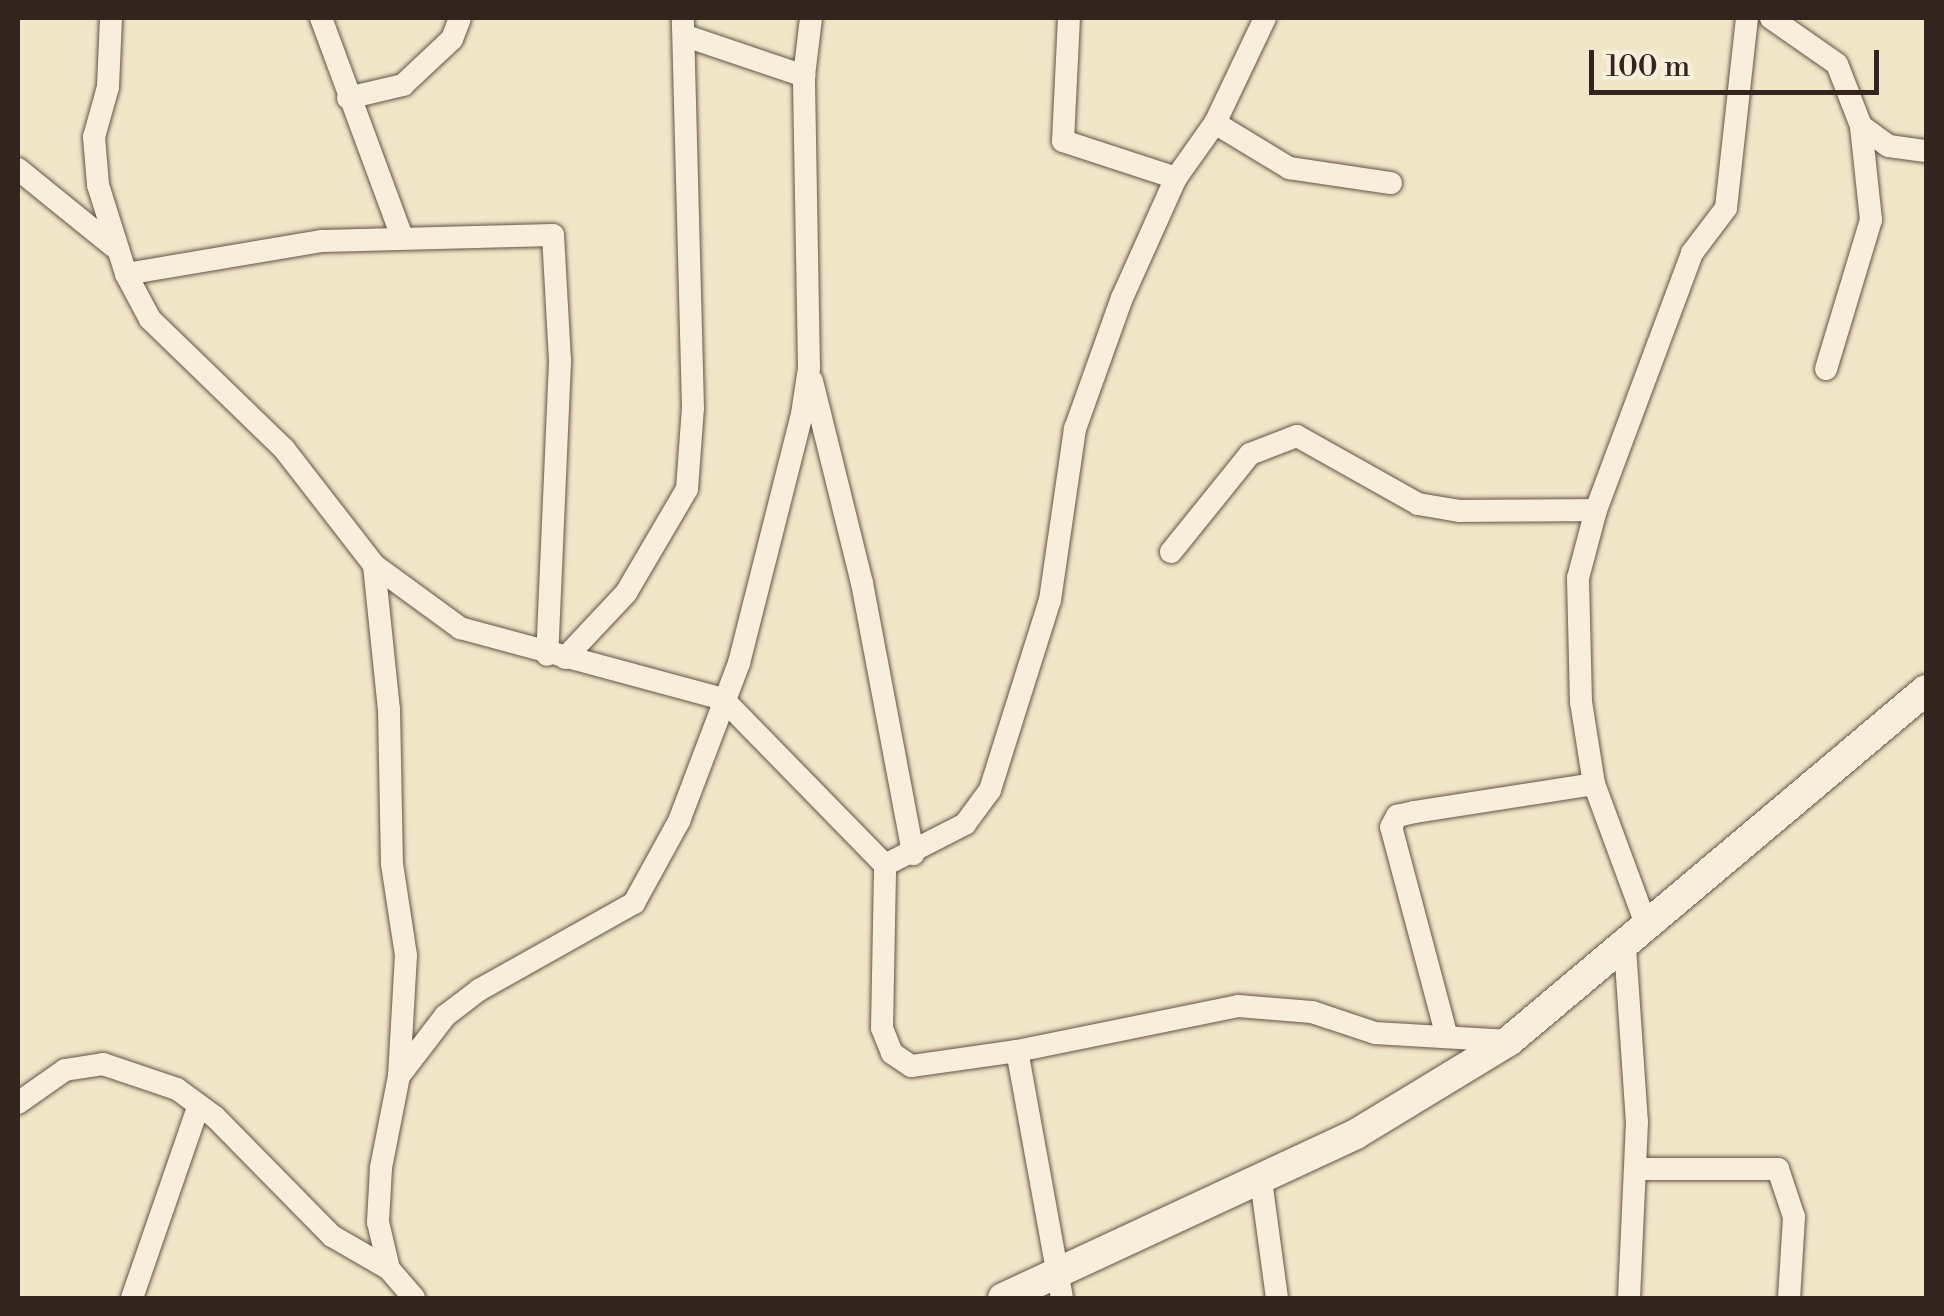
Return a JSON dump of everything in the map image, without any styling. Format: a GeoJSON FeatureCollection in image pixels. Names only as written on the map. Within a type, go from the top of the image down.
{"type":"FeatureCollection","features":[{"type":"Feature","properties":{"kind":"street"},"geometry":{"type":"LineString","coordinates":[[111,18],[108,87],[94,137],[113,246],[150,319],[284,449],[374,566],[460,628],[723,699],[884,865],[882,1028],[892,1053],[911,1066],[1017,1051],[1238,1006],[1312,1012],[1375,1032],[1508,1041]]}},
{"type":"Feature","properties":{"kind":"street"},"geometry":{"type":"LineString","coordinates":[[322,18],[348,98],[402,236]]}},
{"type":"Feature","properties":{"kind":"street"},"geometry":{"type":"LineString","coordinates":[[348,98],[403,85],[452,39],[460,18]]}},
{"type":"Feature","properties":{"kind":"street"},"geometry":{"type":"LineString","coordinates":[[812,18],[804,76],[809,368],[862,584],[912,854]]}},
{"type":"Feature","properties":{"kind":"street"},"geometry":{"type":"LineString","coordinates":[[1069,18],[1063,141],[1176,178]]}},
{"type":"Feature","properties":{"kind":"street"},"geometry":{"type":"LineString","coordinates":[[884,865],[964,824],[990,790],[1050,600],[1075,429],[1122,298],[1176,178],[1215,122],[1265,18]]}},
{"type":"Feature","properties":{"kind":"street"},"geometry":{"type":"LineString","coordinates":[[1628,1298],[1637,1169],[1636,937],[1594,784],[1581,702],[1578,578],[1596,510],[1692,253],[1726,208],[1747,18]]}},
{"type":"Feature","properties":{"kind":"street"},"geometry":{"type":"LineString","coordinates":[[1770,18],[1837,64],[1862,126],[1870,220],[1826,368]]}},
{"type":"Feature","properties":{"kind":"street"},"geometry":{"type":"LineString","coordinates":[[556,657],[626,593],[687,490],[693,408],[684,27],[804,76]]}},
{"type":"Feature","properties":{"kind":"street"},"geometry":{"type":"LineString","coordinates":[[1215,122],[1289,168],[1391,183]]}},
{"type":"Feature","properties":{"kind":"street"},"geometry":{"type":"LineString","coordinates":[[1862,126],[1888,146],[1926,151]]}},
{"type":"Feature","properties":{"kind":"street"},"geometry":{"type":"LineString","coordinates":[[18,169],[113,246]]}},
{"type":"Feature","properties":{"kind":"street"},"geometry":{"type":"LineString","coordinates":[[126,274],[322,241],[546,232],[558,244],[556,657]]}},
{"type":"Feature","properties":{"kind":"street"},"geometry":{"type":"LineString","coordinates":[[399,1076],[445,1016],[479,990],[634,903],[679,822],[723,699],[763,576],[809,368]]}},
{"type":"Feature","properties":{"kind":"street"},"geometry":{"type":"LineString","coordinates":[[1171,552],[1250,454],[1298,436],[1418,504],[1460,511],[1596,510]]}},
{"type":"Feature","properties":{"kind":"street"},"geometry":{"type":"LineString","coordinates":[[374,566],[389,709],[392,864],[406,955],[399,1076],[380,1168],[378,1222],[390,1270]]}},
{"type":"Feature","properties":{"kind":"street"},"geometry":{"type":"LineString","coordinates":[[1003,1298],[1060,1286],[1400,1110],[1508,1041],[1926,690]]}},
{"type":"Feature","properties":{"kind":"street"},"geometry":{"type":"LineString","coordinates":[[1447,1036],[1390,826],[1397,816],[1415,812],[1594,784]]}},
{"type":"Feature","properties":{"kind":"street"},"geometry":{"type":"LineString","coordinates":[[1017,1051],[1060,1286]]}},
{"type":"Feature","properties":{"kind":"street"},"geometry":{"type":"LineString","coordinates":[[18,1102],[65,1070],[103,1064],[136,1071],[199,1105],[332,1236],[390,1270],[414,1298]]}},
{"type":"Feature","properties":{"kind":"street"},"geometry":{"type":"LineString","coordinates":[[132,1298],[199,1105]]}},
{"type":"Feature","properties":{"kind":"street"},"geometry":{"type":"LineString","coordinates":[[1637,1169],[1778,1169],[1794,1217],[1789,1298]]}},
{"type":"Feature","properties":{"kind":"street"},"geometry":{"type":"LineString","coordinates":[[1261,1180],[1276,1298]]}}]}
